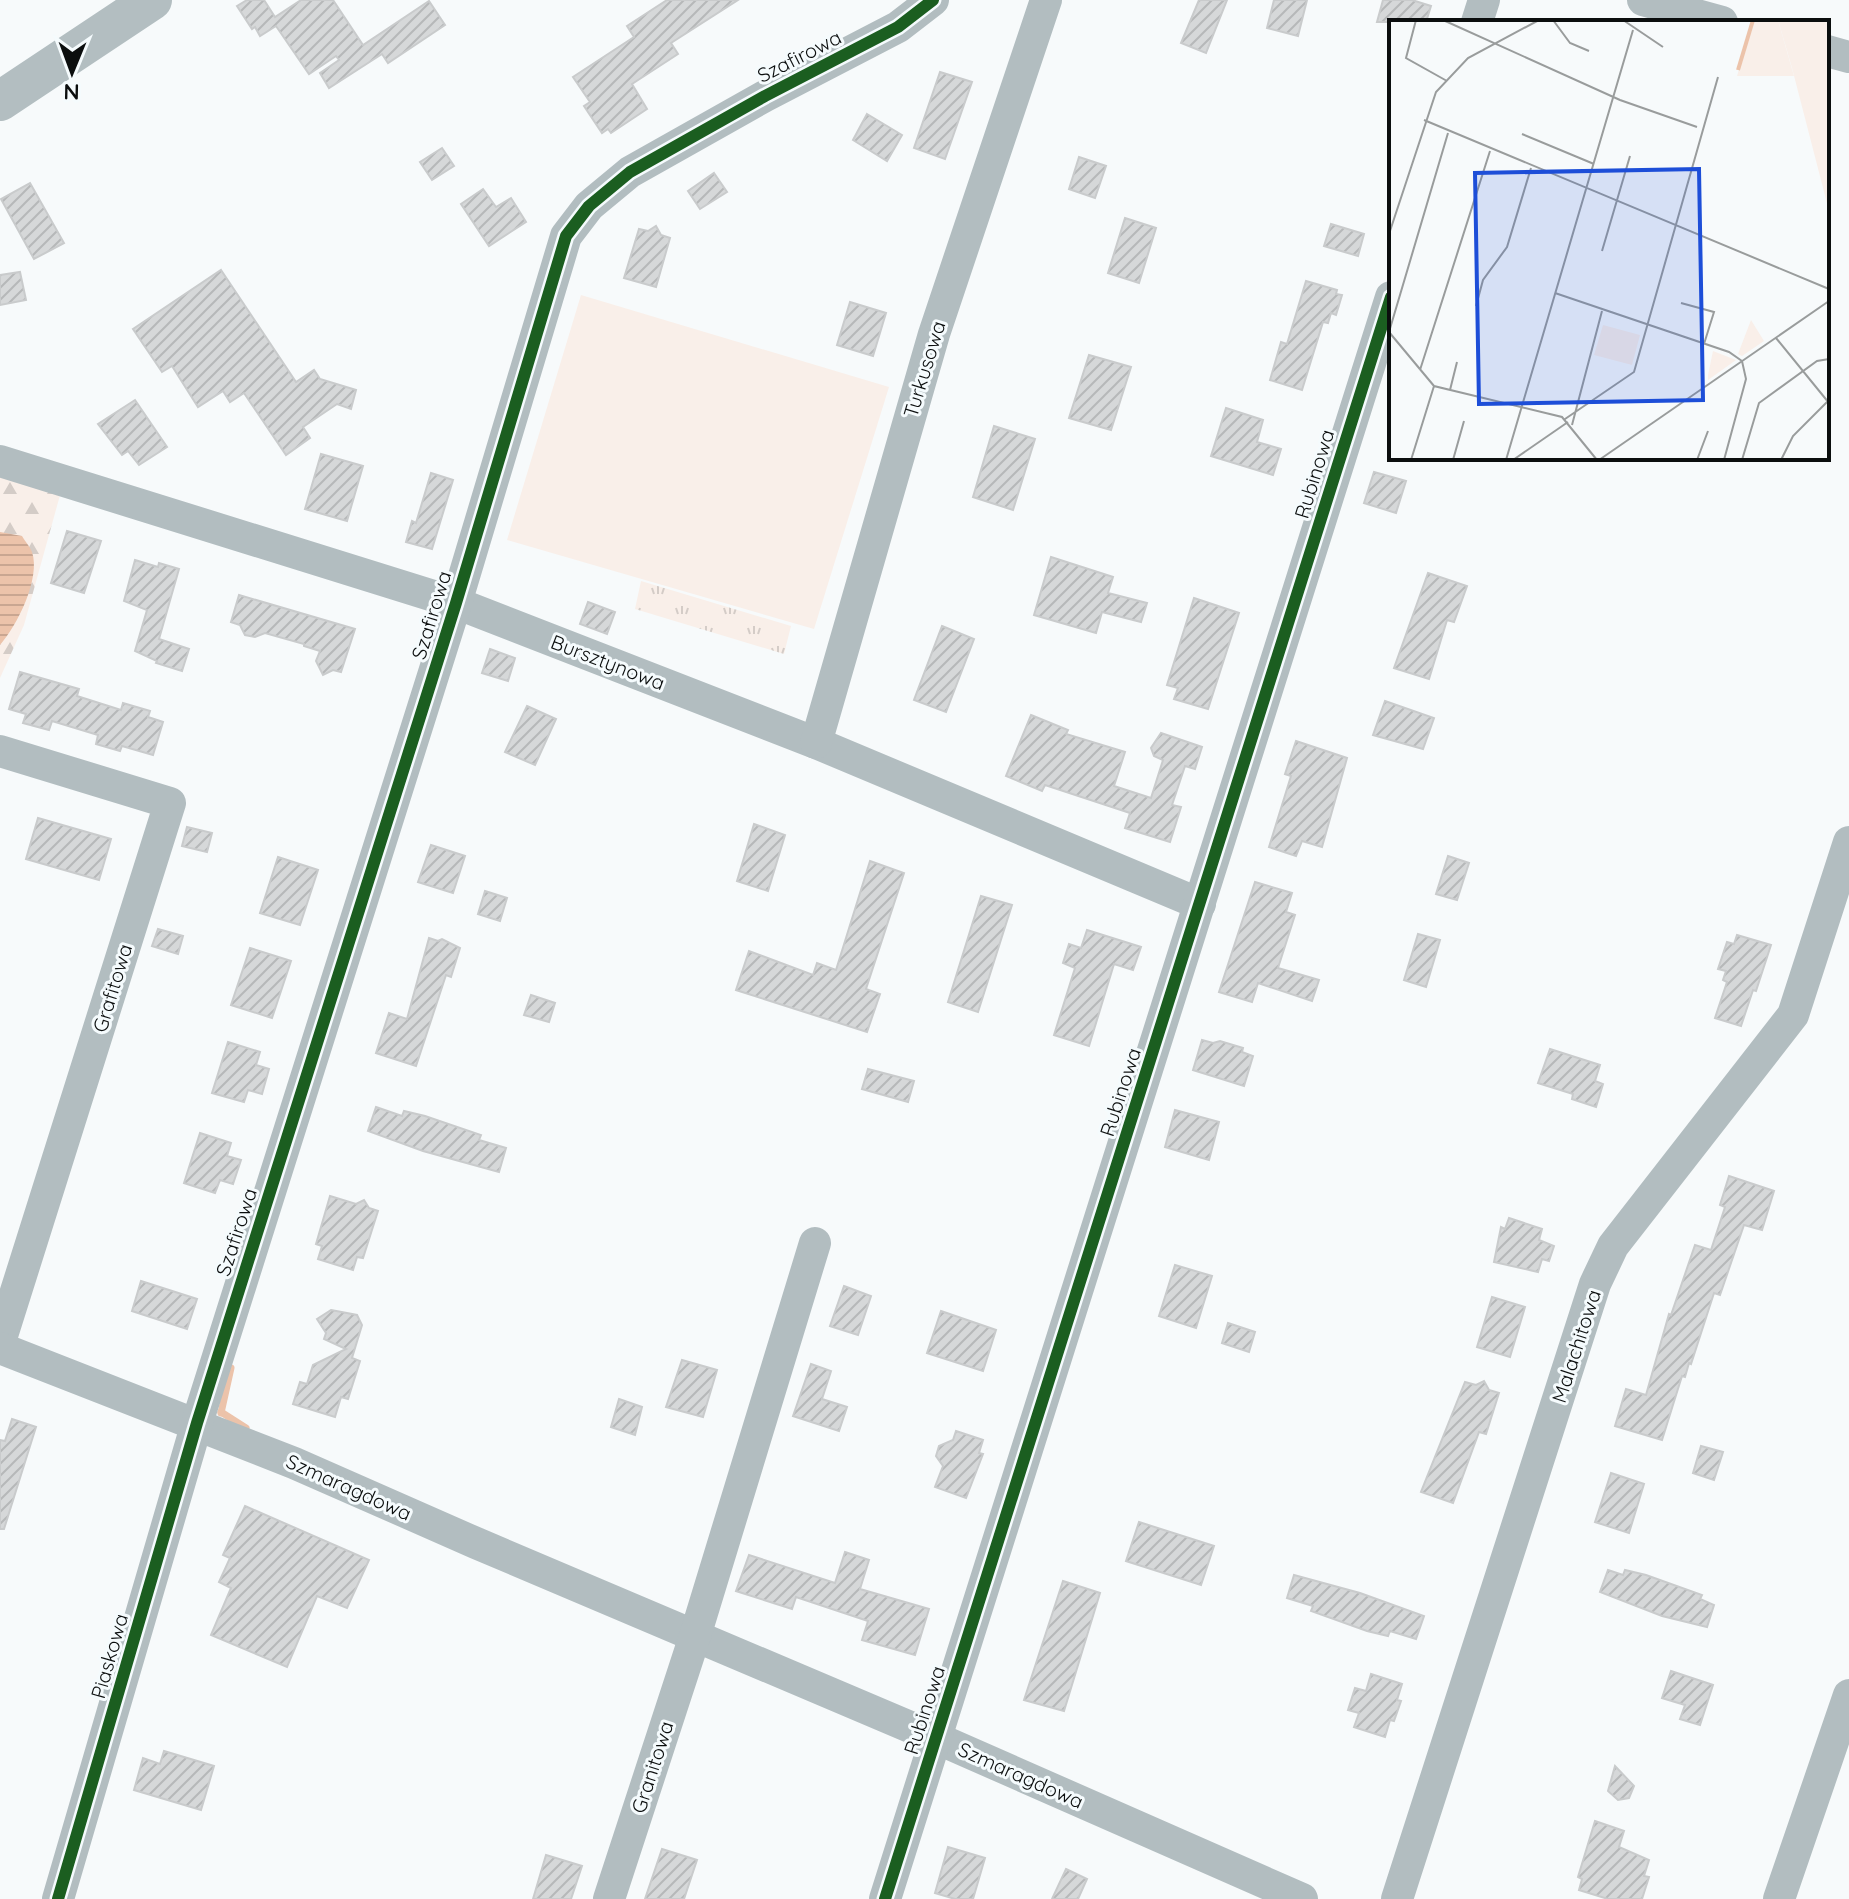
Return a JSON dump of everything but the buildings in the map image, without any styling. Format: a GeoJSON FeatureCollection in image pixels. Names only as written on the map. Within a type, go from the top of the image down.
{"type":"FeatureCollection","features":[{"type":"Feature","properties":{"kind":"main road"},"geometry":{"type":"LineString","coordinates":[[0,101],[152,0]]}},
{"type":"Feature","properties":{"kind":"street","name":"Szafirowa"},"geometry":{"type":"LineString","coordinates":[[197,1423],[456,603],[566,236],[589,206],[630,172],[765,96],[898,27],[933,0]]}},
{"type":"Feature","properties":{"kind":"street","name":"Turkusowa"},"geometry":{"type":"LineString","coordinates":[[816,743],[934,334],[1046,0]]}},
{"type":"Feature","properties":{"kind":"street"},"geometry":{"type":"LineString","coordinates":[[1478,20],[1484,0]]}},
{"type":"Feature","properties":{"kind":"street"},"geometry":{"type":"LineString","coordinates":[[1643,0],[1715,20]]}},
{"type":"Feature","properties":{"kind":"street"},"geometry":{"type":"LineString","coordinates":[[1829,52],[1849,57]]}},
{"type":"Feature","properties":{"kind":"street","name":"Rubinowa"},"geometry":{"type":"LineString","coordinates":[[885,1899],[1389,303]]}},
{"type":"Feature","properties":{"kind":"street","name":"Bursztynowa"},"geometry":{"type":"LineString","coordinates":[[0,461],[456,603],[816,743],[1200,904]]}},
{"type":"Feature","properties":{"kind":"street","name":"Grafitowa"},"geometry":{"type":"LineString","coordinates":[[0,751],[170,803],[0,1345]]}},
{"type":"Feature","properties":{"kind":"street","name":"Malachitowa"},"geometry":{"type":"LineString","coordinates":[[1397,1899],[1595,1284],[1613,1246],[1793,1015],[1849,842]]}},
{"type":"Feature","properties":{"kind":"street"},"geometry":{"type":"LineString","coordinates":[[695,1636],[815,1243]]}},
{"type":"Feature","properties":{"kind":"street","name":"Szmaragdowa"},"geometry":{"type":"LineString","coordinates":[[0,1345],[197,1423],[936,1738],[1302,1899]]}},
{"type":"Feature","properties":{"kind":"street","name":"Piaskowa"},"geometry":{"type":"LineString","coordinates":[[58,1899],[197,1423]]}},
{"type":"Feature","properties":{"kind":"street","name":"Granitowa"},"geometry":{"type":"LineString","coordinates":[[609,1899],[695,1636]]}},
{"type":"Feature","properties":{"kind":"street"},"geometry":{"type":"LineString","coordinates":[[1779,1899],[1845,1706]]}},
{"type":"Feature","properties":{"kind":"green space"},"geometry":{"type":"Polygon","coordinates":[[[581,295],[889,387],[814,629],[507,540],[581,295]]]}},
{"type":"Feature","properties":{"kind":"green space"},"geometry":{"type":"Polygon","coordinates":[[[0,475],[62,488],[24,625],[0,678],[0,475]]]}},
{"type":"Feature","properties":{"kind":"green space"},"geometry":{"type":"Polygon","coordinates":[[[641,581],[791,626],[784,654],[635,609],[641,581]]]}},
{"type":"Feature","properties":{"kind":"shaded area"},"geometry":{"type":"Polygon","coordinates":[[[0,532],[22,536],[32,552],[34,563],[26,601],[0,645],[0,532]]]}},
{"type":"Feature","properties":{"kind":"waterway"},"geometry":{"type":"LineString","coordinates":[[221,1413],[231,1368]]}},
{"type":"Feature","properties":{"kind":"waterway"},"geometry":{"type":"LineString","coordinates":[[221,1412],[246,1428]]}},
{"type":"Feature","properties":{"kind":"cycle path"},"geometry":{"type":"LineString","coordinates":[[58,1899],[197,1423],[456,603],[566,236],[589,206],[630,172],[765,96],[898,27],[933,0]]}},
{"type":"Feature","properties":{"kind":"cycle path"},"geometry":{"type":"LineString","coordinates":[[885,1899],[1389,303]]}}]}
